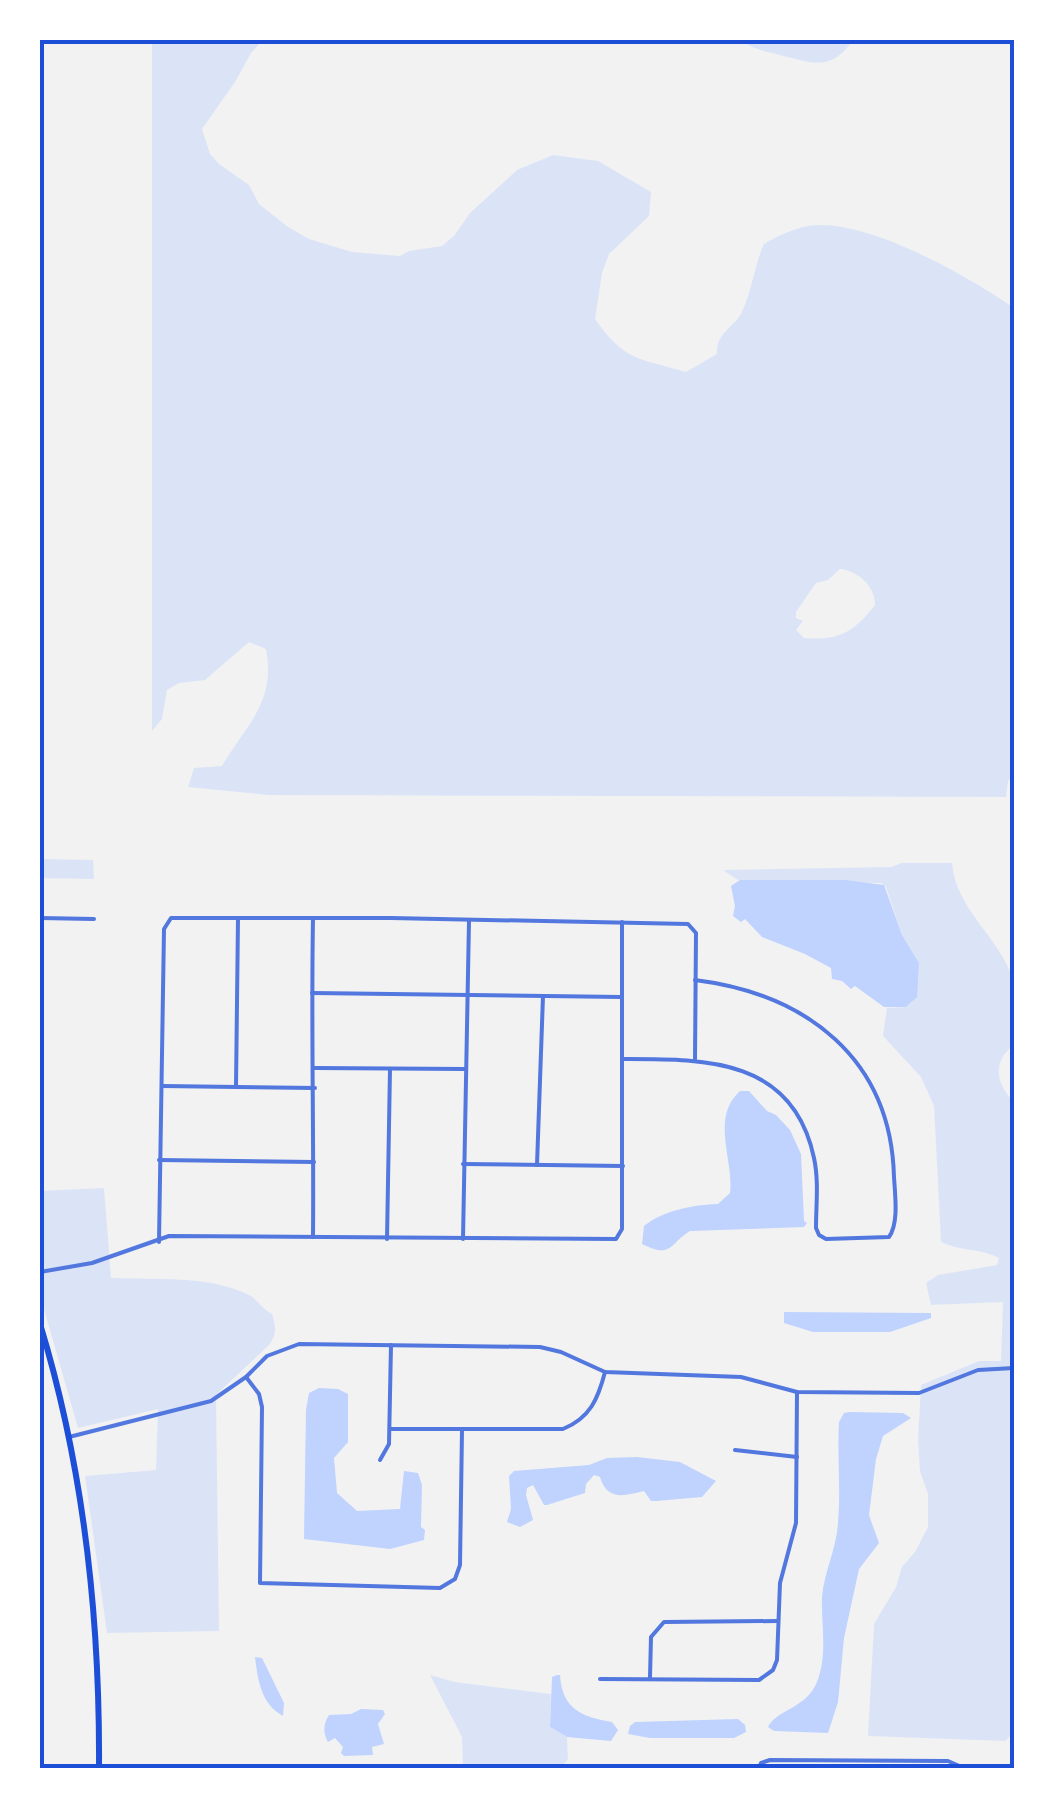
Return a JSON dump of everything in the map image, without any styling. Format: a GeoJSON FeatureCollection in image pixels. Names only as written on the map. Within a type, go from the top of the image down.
{"type":"FeatureCollection","features":[{"type":"Feature","properties":{"kind":"main road"},"geometry":{"type":"LineString","coordinates":[[40,1324],[70,1437],[96,1625],[99,1768]]}},
{"type":"Feature","properties":{"kind":"street"},"geometry":{"type":"LineString","coordinates":[[40,918],[94,919]]}},
{"type":"Feature","properties":{"kind":"street"},"geometry":{"type":"LineString","coordinates":[[159,1242],[165,924],[174,918],[692,926],[696,933],[695,1059]]}},
{"type":"Feature","properties":{"kind":"street"},"geometry":{"type":"LineString","coordinates":[[236,1087],[238,918]]}},
{"type":"Feature","properties":{"kind":"street"},"geometry":{"type":"LineString","coordinates":[[312,919],[313,1237]]}},
{"type":"Feature","properties":{"kind":"street"},"geometry":{"type":"LineString","coordinates":[[463,1238],[469,921]]}},
{"type":"Feature","properties":{"kind":"street"},"geometry":{"type":"LineString","coordinates":[[40,1272],[92,1263],[169,1236],[186,1235],[616,1239],[622,1228],[622,922]]}},
{"type":"Feature","properties":{"kind":"street"},"geometry":{"type":"LineString","coordinates":[[621,1059],[695,1059],[751,1074],[776,1091],[795,1113],[814,1158],[819,1235],[826,1239],[885,1240],[892,1234],[894,1176],[890,1137],[876,1096],[854,1060],[822,1028],[786,1004],[748,989],[696,980]]}},
{"type":"Feature","properties":{"kind":"street"},"geometry":{"type":"LineString","coordinates":[[312,993],[621,997]]}},
{"type":"Feature","properties":{"kind":"street"},"geometry":{"type":"LineString","coordinates":[[537,1164],[542,996]]}},
{"type":"Feature","properties":{"kind":"street"},"geometry":{"type":"LineString","coordinates":[[315,1068],[467,1070]]}},
{"type":"Feature","properties":{"kind":"street"},"geometry":{"type":"LineString","coordinates":[[387,1239],[390,1068]]}},
{"type":"Feature","properties":{"kind":"street"},"geometry":{"type":"LineString","coordinates":[[162,1086],[314,1088]]}},
{"type":"Feature","properties":{"kind":"street"},"geometry":{"type":"LineString","coordinates":[[159,1160],[314,1162]]}},
{"type":"Feature","properties":{"kind":"street"},"geometry":{"type":"LineString","coordinates":[[462,1164],[623,1166]]}},
{"type":"Feature","properties":{"kind":"street"},"geometry":{"type":"LineString","coordinates":[[380,1460],[389,1444],[391,1345]]}},
{"type":"Feature","properties":{"kind":"street"},"geometry":{"type":"LineString","coordinates":[[70,1437],[211,1401],[246,1377],[267,1356],[290,1346],[540,1347],[605,1372],[740,1377],[797,1392],[919,1393],[967,1373],[1014,1368]]}},
{"type":"Feature","properties":{"kind":"street"},"geometry":{"type":"LineString","coordinates":[[390,1429],[567,1428],[590,1410],[605,1372]]}},
{"type":"Feature","properties":{"kind":"street"},"geometry":{"type":"LineString","coordinates":[[246,1377],[259,1394],[262,1407],[260,1582],[440,1588],[452,1582],[460,1565],[462,1430]]}},
{"type":"Feature","properties":{"kind":"street"},"geometry":{"type":"LineString","coordinates":[[600,1679],[762,1679],[773,1670],[777,1660],[780,1583],[796,1524],[797,1392]]}},
{"type":"Feature","properties":{"kind":"street"},"geometry":{"type":"LineString","coordinates":[[735,1450],[797,1457]]}},
{"type":"Feature","properties":{"kind":"street"},"geometry":{"type":"LineString","coordinates":[[650,1679],[650,1637],[664,1622],[778,1621]]}},
{"type":"Feature","properties":{"kind":"street"},"geometry":{"type":"LineString","coordinates":[[759,1768],[765,1760],[948,1761],[964,1768]]}},
{"type":"Feature","properties":{"kind":"shaded area"},"geometry":{"type":"Polygon","coordinates":[[[152,40],[263,40],[202,129],[210,154],[219,164],[249,185],[259,204],[309,239],[352,252],[400,256],[442,246],[470,213],[517,170],[553,155],[598,161],[651,192],[649,216],[609,254],[595,319],[615,343],[645,360],[686,372],[717,354],[722,336],[745,306],[764,244],[808,226],[831,226],[886,240],[944,266],[1014,308],[1014,773],[1008,781],[1006,797],[268,795],[188,787],[194,768],[222,766],[263,698],[268,668],[266,649],[249,642],[205,680],[179,683],[167,690],[162,719],[152,731],[152,40]],[[840,569],[828,580],[816,583],[796,612],[796,618],[803,621],[796,630],[804,638],[845,633],[875,605],[869,586],[840,569]]]}},
{"type":"Feature","properties":{"kind":"shaded area"},"geometry":{"type":"Polygon","coordinates":[[[853,40],[837,57],[821,62],[802,61],[742,41],[853,40]]]}},
{"type":"Feature","properties":{"kind":"shaded area"},"geometry":{"type":"Polygon","coordinates":[[[40,859],[93,860],[94,879],[40,878],[40,859]]]}},
{"type":"Feature","properties":{"kind":"shaded area"},"geometry":{"type":"Polygon","coordinates":[[[902,863],[952,863],[961,895],[1006,963],[1016,993],[1012,1044],[999,1067],[999,1078],[1014,1103],[1014,1732],[1005,1741],[868,1736],[874,1624],[896,1587],[902,1567],[928,1527],[928,1494],[920,1471],[918,1440],[921,1385],[979,1361],[1001,1361],[1003,1302],[931,1305],[926,1283],[938,1275],[997,1265],[999,1258],[941,1242],[934,1106],[921,1077],[883,1036],[887,1008],[906,1007],[913,1001],[919,963],[902,935],[886,887],[881,883],[738,880],[723,870],[891,867],[902,863]]]}},
{"type":"Feature","properties":{"kind":"shaded area"},"geometry":{"type":"Polygon","coordinates":[[[104,1188],[111,1278],[215,1284],[251,1296],[272,1314],[275,1334],[269,1345],[216,1395],[219,1631],[107,1633],[85,1476],[156,1470],[158,1409],[78,1428],[40,1295],[40,1191],[104,1188]]]}},
{"type":"Feature","properties":{"kind":"shaded area"},"geometry":{"type":"Polygon","coordinates":[[[430,1675],[455,1682],[551,1694],[550,1727],[567,1737],[568,1759],[561,1768],[463,1768],[462,1737],[430,1675]]]}},
{"type":"Feature","properties":{"kind":"water"},"geometry":{"type":"Polygon","coordinates":[[[740,880],[846,880],[884,885],[902,935],[919,963],[917,997],[906,1007],[884,1007],[855,986],[851,989],[832,979],[831,968],[762,937],[745,919],[741,922],[733,916],[731,886],[740,880]]]}},
{"type":"Feature","properties":{"kind":"water"},"geometry":{"type":"Polygon","coordinates":[[[740,1091],[749,1091],[790,1130],[801,1154],[807,1223],[804,1227],[690,1231],[665,1250],[642,1244],[644,1226],[660,1216],[679,1209],[718,1204],[730,1193],[726,1114],[740,1091]]]}},
{"type":"Feature","properties":{"kind":"water"},"geometry":{"type":"Polygon","coordinates":[[[784,1312],[931,1313],[931,1318],[890,1332],[813,1332],[784,1323],[784,1312]]]}},
{"type":"Feature","properties":{"kind":"water"},"geometry":{"type":"Polygon","coordinates":[[[319,1388],[348,1394],[348,1442],[334,1458],[337,1493],[357,1511],[400,1509],[404,1471],[418,1473],[424,1540],[390,1549],[304,1539],[306,1410],[309,1393],[319,1388]]]}},
{"type":"Feature","properties":{"kind":"water"},"geometry":{"type":"Polygon","coordinates":[[[844,1413],[903,1413],[911,1418],[883,1436],[876,1459],[869,1515],[879,1543],[859,1569],[844,1638],[838,1702],[828,1733],[774,1731],[768,1727],[772,1721],[806,1698],[820,1671],[822,1597],[838,1522],[839,1422],[844,1413]]]}},
{"type":"Feature","properties":{"kind":"water"},"geometry":{"type":"Polygon","coordinates":[[[637,1457],[680,1462],[716,1481],[702,1497],[651,1501],[644,1491],[612,1493],[594,1475],[586,1484],[585,1493],[547,1505],[533,1485],[527,1488],[526,1495],[533,1520],[520,1527],[507,1522],[511,1509],[509,1476],[514,1471],[637,1457]]]}},
{"type":"Feature","properties":{"kind":"water"},"geometry":{"type":"Polygon","coordinates":[[[255,1657],[262,1658],[284,1703],[283,1716],[265,1698],[255,1657]]]}},
{"type":"Feature","properties":{"kind":"water"},"geometry":{"type":"Polygon","coordinates":[[[560,1675],[565,1696],[576,1710],[612,1722],[618,1730],[611,1741],[567,1737],[550,1727],[552,1677],[560,1675]]]}},
{"type":"Feature","properties":{"kind":"water"},"geometry":{"type":"Polygon","coordinates":[[[361,1709],[383,1710],[385,1714],[378,1724],[384,1744],[372,1747],[373,1755],[344,1756],[343,1747],[335,1738],[328,1742],[326,1722],[329,1715],[351,1714],[361,1709]]]}},
{"type":"Feature","properties":{"kind":"water"},"geometry":{"type":"Polygon","coordinates":[[[738,1719],[746,1732],[734,1738],[650,1738],[628,1734],[635,1722],[738,1719]]]}}]}
